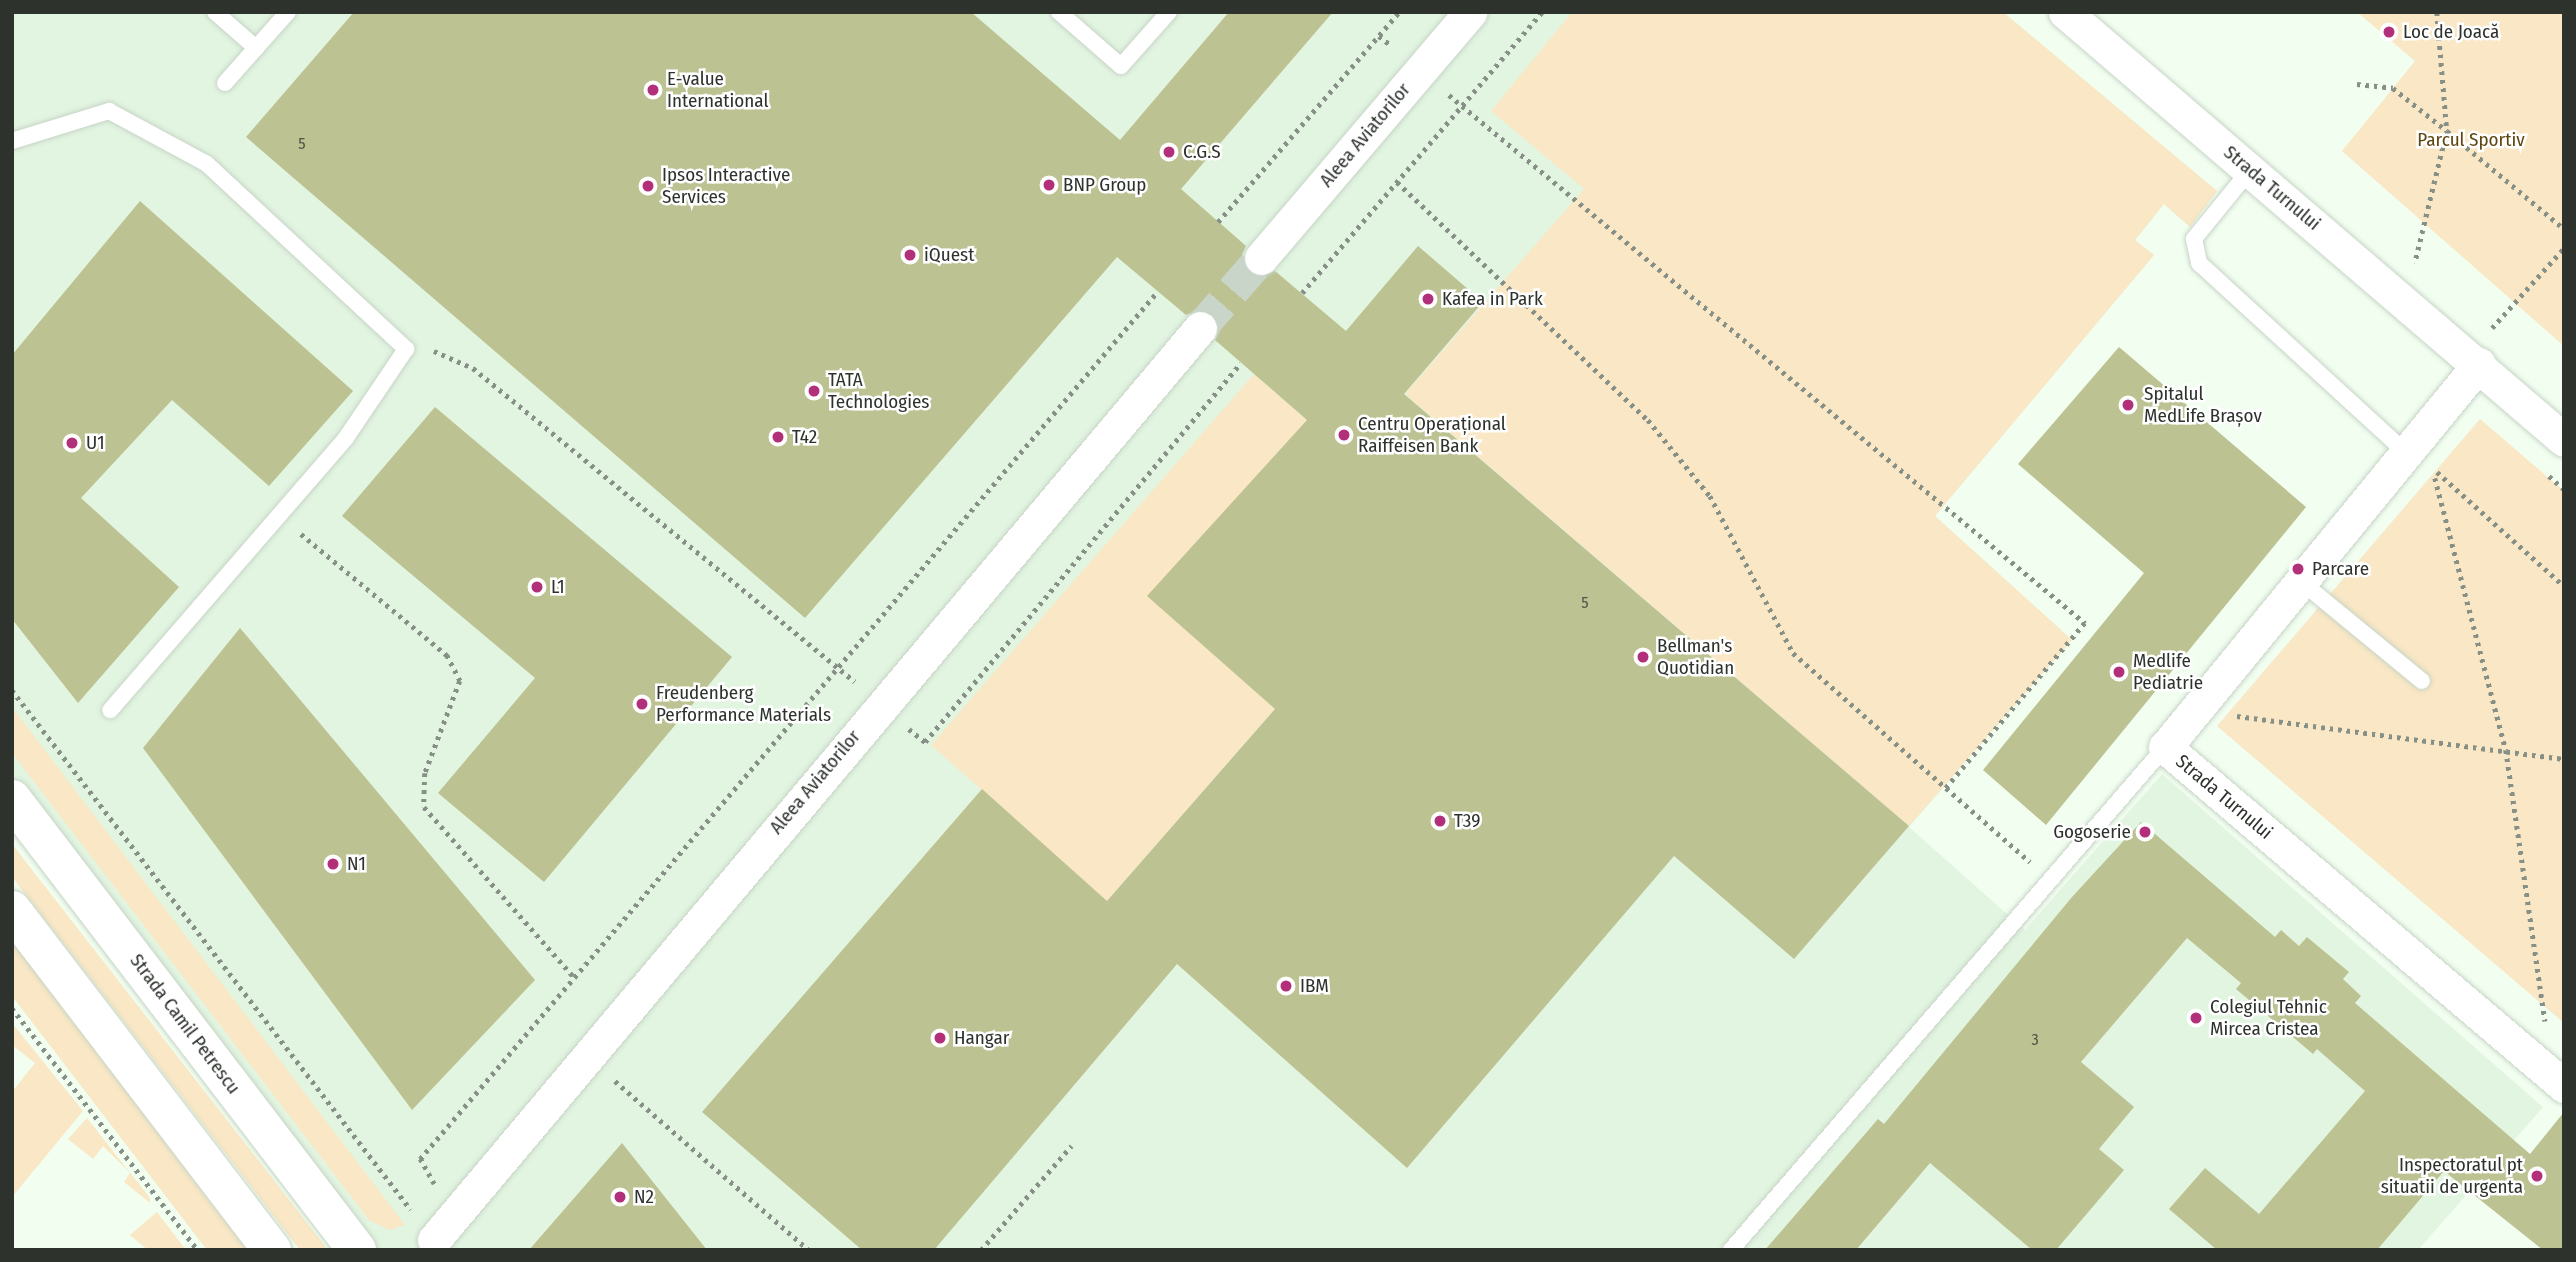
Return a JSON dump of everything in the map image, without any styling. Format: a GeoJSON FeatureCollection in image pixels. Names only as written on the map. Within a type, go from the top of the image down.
{"type":"FeatureCollection","features":[{"type":"Feature","properties":{"kind":"street","name":"Aleea Aviatorilor"},"geometry":{"type":"LineString","coordinates":[[1261,258],[1470,12]]}},
{"type":"Feature","properties":{"kind":"street","name":"Strada Turnului"},"geometry":{"type":"LineString","coordinates":[[2065,12],[2473,359],[2564,440]]}},
{"type":"Feature","properties":{"kind":"street","name":"Aleea Aviatorilor"},"geometry":{"type":"LineString","coordinates":[[443,1228],[880,704],[1200,328]]}},
{"type":"Feature","properties":{"kind":"street","name":"Strada Turnului"},"geometry":{"type":"LineString","coordinates":[[2473,359],[2405,452],[2165,747],[2558,1081]]}},
{"type":"Feature","properties":{"kind":"street","name":"Strada Camil Petrescu"},"geometry":{"type":"LineString","coordinates":[[12,799],[357,1250]]}},
{"type":"Feature","properties":{"kind":"street"},"geometry":{"type":"LineString","coordinates":[[12,910],[272,1250]]}},
{"type":"Feature","properties":{"kind":"lane"},"geometry":{"type":"LineString","coordinates":[[215,12],[256,48]]}},
{"type":"Feature","properties":{"kind":"lane"},"geometry":{"type":"LineString","coordinates":[[225,83],[288,12]]}},
{"type":"Feature","properties":{"kind":"lane"},"geometry":{"type":"LineString","coordinates":[[1059,12],[1121,66],[1169,12]]}},
{"type":"Feature","properties":{"kind":"lane"},"geometry":{"type":"LineString","coordinates":[[12,141],[109,111],[207,163],[406,349],[346,438],[110,710]]}},
{"type":"Feature","properties":{"kind":"lane"},"geometry":{"type":"LineString","coordinates":[[2250,170],[2194,239],[2199,263],[2405,452]]}},
{"type":"Feature","properties":{"kind":"lane"},"geometry":{"type":"LineString","coordinates":[[2299,580],[2422,681]]}},
{"type":"Feature","properties":{"kind":"lane"},"geometry":{"type":"LineString","coordinates":[[1731,1250],[2165,747]]}},
{"type":"Feature","properties":{"kind":"path"},"geometry":{"type":"LineString","coordinates":[[1218,222],[1399,12]]}},
{"type":"Feature","properties":{"kind":"path"},"geometry":{"type":"LineString","coordinates":[[1302,293],[1542,12]]}},
{"type":"Feature","properties":{"kind":"path"},"geometry":{"type":"LineString","coordinates":[[2406,302],[2447,131],[2437,12]]}},
{"type":"Feature","properties":{"kind":"path"},"geometry":{"type":"LineString","coordinates":[[1379,36],[2085,623],[1946,788]]}},
{"type":"Feature","properties":{"kind":"path"},"geometry":{"type":"LineString","coordinates":[[2357,84],[2393,88],[2564,229]]}},
{"type":"Feature","properties":{"kind":"path"},"geometry":{"type":"LineString","coordinates":[[1397,182],[1648,420],[1710,496],[1793,653],[2052,881]]}},
{"type":"Feature","properties":{"kind":"path"},"geometry":{"type":"LineString","coordinates":[[2473,359],[2564,248]]}},
{"type":"Feature","properties":{"kind":"path"},"geometry":{"type":"LineString","coordinates":[[443,1228],[419,1159],[1158,291]]}},
{"type":"Feature","properties":{"kind":"path"},"geometry":{"type":"LineString","coordinates":[[406,349],[436,351],[473,368],[838,666]]}},
{"type":"Feature","properties":{"kind":"path"},"geometry":{"type":"LineString","coordinates":[[880,704],[925,742],[1241,363]]}},
{"type":"Feature","properties":{"kind":"path"},"geometry":{"type":"LineString","coordinates":[[2558,1081],[2506,750],[2432,467],[2564,586]]}},
{"type":"Feature","properties":{"kind":"path"},"geometry":{"type":"LineString","coordinates":[[279,515],[447,655],[460,681],[425,773],[424,807],[574,977]]}},
{"type":"Feature","properties":{"kind":"path"},"geometry":{"type":"LineString","coordinates":[[12,690],[443,1228]]}},
{"type":"Feature","properties":{"kind":"path"},"geometry":{"type":"LineString","coordinates":[[12,1007],[198,1250]]}},
{"type":"Feature","properties":{"kind":"path"},"geometry":{"type":"LineString","coordinates":[[585,1055],[808,1250]]}},
{"type":"Feature","properties":{"kind":"path"},"geometry":{"type":"LineString","coordinates":[[981,1250],[1071,1146]]}},
{"type":"Feature","properties":{"kind":"shaded area"},"geometry":{"type":"Polygon","coordinates":[[[12,12],[2003,12],[2217,191],[2190,227],[2164,204],[2135,240],[2154,255],[1935,516],[2072,640],[1909,827],[2025,930],[2162,774],[2543,1107],[2418,1250],[342,1250],[12,823],[12,12]]]}},
{"type":"Feature","properties":{"kind":"green space"},"geometry":{"type":"Polygon","coordinates":[[[1572,12],[2003,12],[2217,191],[2190,227],[2164,204],[2135,240],[2154,255],[1935,516],[2072,640],[1909,826],[1405,394],[1584,189],[1491,111],[1572,12]]]}},
{"type":"Feature","properties":{"kind":"green space","name":"Parcul Sportiv"},"geometry":{"type":"Polygon","coordinates":[[[2357,12],[2564,12],[2564,346],[2342,151],[2415,61],[2357,12]]]}},
{"type":"Feature","properties":{"kind":"green space"},"geometry":{"type":"Polygon","coordinates":[[[1254,374],[1307,420],[1275,709],[1107,901],[931,745],[1254,374]]]}},
{"type":"Feature","properties":{"kind":"green space"},"geometry":{"type":"Polygon","coordinates":[[[2480,419],[2564,491],[2564,1023],[2217,726],[2480,419]]]}},
{"type":"Feature","properties":{"kind":"green space"},"geometry":{"type":"Polygon","coordinates":[[[12,707],[405,1225],[389,1230],[369,1220],[12,753],[12,707]]]}},
{"type":"Feature","properties":{"kind":"green space"},"geometry":{"type":"Polygon","coordinates":[[[12,844],[328,1250],[300,1250],[12,877],[12,844]]]}},
{"type":"Feature","properties":{"kind":"green space"},"geometry":{"type":"Polygon","coordinates":[[[12,941],[247,1250],[207,1250],[12,996],[12,941]]]}},
{"type":"Feature","properties":{"kind":"green space"},"geometry":{"type":"Polygon","coordinates":[[[12,1023],[83,1111],[12,1197],[12,1092],[35,1063],[12,1045],[12,1023]]]}},
{"type":"Feature","properties":{"kind":"green space"},"geometry":{"type":"Polygon","coordinates":[[[87,1118],[150,1198],[150,1203],[124,1182],[130,1173],[103,1146],[93,1159],[68,1139],[87,1118]]]}},
{"type":"Feature","properties":{"kind":"green space"},"geometry":{"type":"Polygon","coordinates":[[[157,1212],[186,1250],[148,1250],[130,1235],[157,1212]]]}},
{"type":"Feature","properties":{"kind":"building"},"geometry":{"type":"Polygon","coordinates":[[[354,12],[971,12],[1120,140],[1229,12],[1333,12],[1181,189],[1246,246],[1242,255],[1248,272],[1258,277],[1275,271],[1346,331],[1418,246],[1483,302],[1404,394],[1909,826],[1794,959],[1674,856],[1407,1168],[1177,964],[934,1250],[862,1250],[702,1112],[982,789],[1107,901],[1275,709],[1147,596],[1307,420],[1215,340],[1219,331],[1213,314],[1203,309],[1186,315],[1117,257],[805,618],[246,137],[354,12]]]}},
{"type":"Feature","properties":{"kind":"building","name":"U1"},"geometry":{"type":"Polygon","coordinates":[[[140,201],[353,391],[269,486],[172,400],[81,498],[179,587],[78,703],[12,619],[12,355],[140,201]]]}},
{"type":"Feature","properties":{"kind":"building"},"geometry":{"type":"Polygon","coordinates":[[[2119,347],[2306,507],[2046,825],[1983,770],[2144,573],[2018,464],[2119,347]]]}},
{"type":"Feature","properties":{"kind":"building","name":"L1"},"geometry":{"type":"Polygon","coordinates":[[[435,407],[732,657],[544,882],[438,793],[535,678],[342,516],[435,407]]]}},
{"type":"Feature","properties":{"kind":"building","name":"N1"},"geometry":{"type":"Polygon","coordinates":[[[240,628],[535,980],[412,1110],[143,748],[240,628]]]}},
{"type":"Feature","properties":{"kind":"building","name":"Colegiul Tehnic Mircea Cristea"},"geometry":{"type":"Polygon","coordinates":[[[2141,822],[2275,937],[2281,930],[2299,946],[2307,937],[2349,972],[2343,979],[2361,996],[2355,1003],[2530,1154],[2564,1112],[2564,1250],[2543,1250],[2444,1171],[2377,1250],[2217,1250],[2169,1209],[2205,1168],[2259,1214],[2365,1091],[2317,1049],[2313,1054],[2236,989],[2241,983],[2187,938],[2081,1062],[2134,1107],[2099,1149],[2124,1170],[2056,1250],[2032,1250],[1930,1163],[1856,1250],[1765,1250],[1878,1119],[1884,1124],[2072,897],[2141,822]]]}},
{"type":"Feature","properties":{"kind":"building","name":"N2"},"geometry":{"type":"Polygon","coordinates":[[[622,1143],[707,1250],[529,1250],[622,1143]]]}},
{"type":"Feature","properties":{"kind":"tunnel"},"geometry":{"type":"LineString","coordinates":[[1200,328],[1261,258]]}},
{"type":"Feature","properties":{"kind":"place","name":"Loc de Joacă"},"geometry":{"type":"Point","coordinates":[2389,32]}},
{"type":"Feature","properties":{"kind":"place","name":"E-value International"},"geometry":{"type":"Point","coordinates":[653,90]}},
{"type":"Feature","properties":{"kind":"place","name":"C.G.S"},"geometry":{"type":"Point","coordinates":[1169,152]}},
{"type":"Feature","properties":{"kind":"place","name":"BNP Group"},"geometry":{"type":"Point","coordinates":[1049,185]}},
{"type":"Feature","properties":{"kind":"place","name":"Ipsos Interactive Services"},"geometry":{"type":"Point","coordinates":[648,186]}},
{"type":"Feature","properties":{"kind":"place","name":"iQuest"},"geometry":{"type":"Point","coordinates":[910,255]}},
{"type":"Feature","properties":{"kind":"place","name":"Kafea in Park"},"geometry":{"type":"Point","coordinates":[1428,299]}},
{"type":"Feature","properties":{"kind":"place","name":"TATA Technologies"},"geometry":{"type":"Point","coordinates":[814,391]}},
{"type":"Feature","properties":{"kind":"place","name":"Spitalul MedLife Brașov"},"geometry":{"type":"Point","coordinates":[2128,405]}},
{"type":"Feature","properties":{"kind":"place","name":"Centru Operațional Raiffeisen Bank"},"geometry":{"type":"Point","coordinates":[1344,435]}},
{"type":"Feature","properties":{"kind":"place","name":"T42"},"geometry":{"type":"Point","coordinates":[778,437]}},
{"type":"Feature","properties":{"kind":"place","name":"U1"},"geometry":{"type":"Point","coordinates":[72,443]}},
{"type":"Feature","properties":{"kind":"place","name":"Parcare"},"geometry":{"type":"Point","coordinates":[2298,569]}},
{"type":"Feature","properties":{"kind":"place","name":"L1"},"geometry":{"type":"Point","coordinates":[537,587]}},
{"type":"Feature","properties":{"kind":"place","name":"Bellman's Quotidian"},"geometry":{"type":"Point","coordinates":[1643,657]}},
{"type":"Feature","properties":{"kind":"place","name":"Medlife Pediatrie"},"geometry":{"type":"Point","coordinates":[2119,672]}},
{"type":"Feature","properties":{"kind":"place","name":"Freudenberg Performance Materials"},"geometry":{"type":"Point","coordinates":[642,704]}},
{"type":"Feature","properties":{"kind":"place","name":"T39"},"geometry":{"type":"Point","coordinates":[1440,821]}},
{"type":"Feature","properties":{"kind":"place","name":"Gogoserie"},"geometry":{"type":"Point","coordinates":[2145,832]}},
{"type":"Feature","properties":{"kind":"place","name":"N1"},"geometry":{"type":"Point","coordinates":[333,864]}},
{"type":"Feature","properties":{"kind":"place","name":"IBM"},"geometry":{"type":"Point","coordinates":[1286,986]}},
{"type":"Feature","properties":{"kind":"place","name":"Colegiul Tehnic Mircea Cristea"},"geometry":{"type":"Point","coordinates":[2196,1018]}},
{"type":"Feature","properties":{"kind":"place","name":"Hangar"},"geometry":{"type":"Point","coordinates":[940,1038]}},
{"type":"Feature","properties":{"kind":"place","name":"Inspectoratul pt situatii de urgenta"},"geometry":{"type":"Point","coordinates":[2537,1176]}},
{"type":"Feature","properties":{"kind":"place","name":"N2"},"geometry":{"type":"Point","coordinates":[620,1197]}}]}
